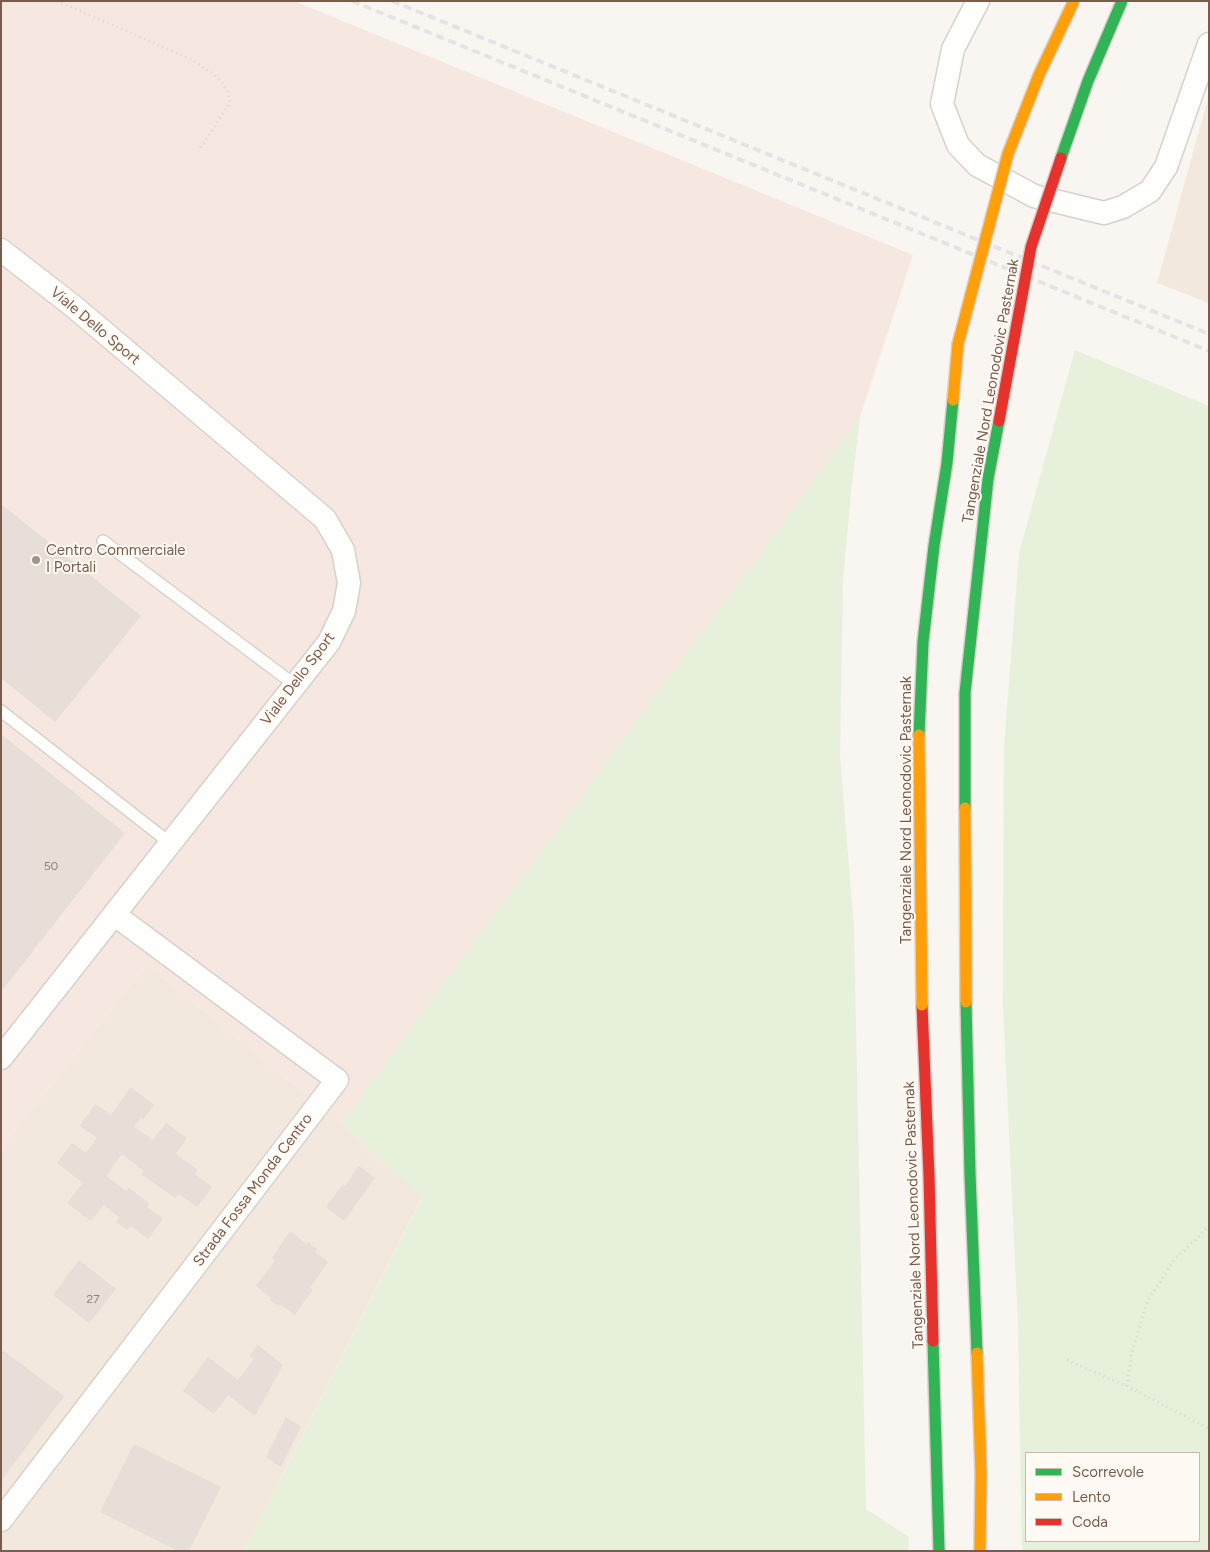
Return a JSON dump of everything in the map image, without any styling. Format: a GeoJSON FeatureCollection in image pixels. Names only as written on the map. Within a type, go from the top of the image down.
{"type":"FeatureCollection","features":[{"type":"Feature","properties":{"kind":"highway","name":"Tangenziale Nord Leonodovic Pasternak"},"geometry":{"type":"LineString","coordinates":[[937,1551],[939,1537],[929,1176],[922,1005],[919,724],[923,642],[934,546],[947,463],[958,344],[1008,154],[1039,75],[1074,1]]}},
{"type":"Feature","properties":{"kind":"highway","name":"Tangenziale Nord Leonodovic Pasternak"},"geometry":{"type":"LineString","coordinates":[[980,1551],[981,1474],[966,1002],[965,693],[988,479],[1031,246],[1088,81],[1122,1]]}},
{"type":"Feature","properties":{"kind":"street"},"geometry":{"type":"LineString","coordinates":[[978,1],[953,49],[942,104],[958,144],[976,165],[1034,196],[1104,213],[1122,207],[1150,191],[1166,167],[1209,44]]}},
{"type":"Feature","properties":{"kind":"street","name":"Viale Dello Sport"},"geometry":{"type":"LineString","coordinates":[[1,250],[72,306],[325,519],[342,550],[349,583],[344,611],[329,642],[1,1058]]}},
{"type":"Feature","properties":{"kind":"street","name":"Strada Fossa Monda Centro"},"geometry":{"type":"LineString","coordinates":[[1,1520],[337,1080],[115,915]]}},
{"type":"Feature","properties":{"kind":"lane"},"geometry":{"type":"LineString","coordinates":[[103,541],[295,685]]}},
{"type":"Feature","properties":{"kind":"lane"},"geometry":{"type":"LineString","coordinates":[[1,711],[170,843]]}},
{"type":"Feature","properties":{"kind":"path"},"geometry":{"type":"LineString","coordinates":[[57,1],[191,59],[213,74],[222,83],[229,95],[230,103],[200,148]]}},
{"type":"Feature","properties":{"kind":"path"},"geometry":{"type":"LineString","coordinates":[[1126,1386],[1132,1352],[1147,1302],[1174,1260],[1209,1226]]}},
{"type":"Feature","properties":{"kind":"path"},"geometry":{"type":"LineString","coordinates":[[1067,1360],[1126,1386],[1209,1429]]}},
{"type":"Feature","properties":{"kind":"shaded area"},"geometry":{"type":"Polygon","coordinates":[[[1,1],[294,1],[913,255],[860,417],[341,1123],[147,964],[1,1148],[1,1]]]}},
{"type":"Feature","properties":{"kind":"shaded area"},"geometry":{"type":"Polygon","coordinates":[[[1209,95],[1209,303],[1157,283],[1209,95]]]}},
{"type":"Feature","properties":{"kind":"shaded area"},"geometry":{"type":"Polygon","coordinates":[[[147,964],[341,1123],[422,1197],[244,1551],[1,1551],[1,1148],[147,964]]]}},
{"type":"Feature","properties":{"kind":"green space"},"geometry":{"type":"Polygon","coordinates":[[[1075,350],[1209,406],[1209,1551],[1022,1551],[1018,1326],[1003,1005],[1004,746],[1019,553],[1075,350]]]}},
{"type":"Feature","properties":{"kind":"green space"},"geometry":{"type":"Polygon","coordinates":[[[860,417],[843,580],[840,756],[854,929],[866,1509],[909,1537],[908,1551],[244,1551],[422,1198],[341,1123],[860,417]]]}},
{"type":"Feature","properties":{"kind":"building","name":"Centro Commerciale I Portali"},"geometry":{"type":"Polygon","coordinates":[[[1,504],[141,616],[55,722],[1,678],[1,504]]]}},
{"type":"Feature","properties":{"kind":"building"},"geometry":{"type":"Polygon","coordinates":[[[1,734],[125,833],[1,992],[1,734]]]}},
{"type":"Feature","properties":{"kind":"building"},"geometry":{"type":"Polygon","coordinates":[[[131,1087],[154,1105],[143,1120],[141,1118],[134,1127],[153,1140],[166,1123],[187,1138],[176,1154],[198,1170],[195,1174],[212,1187],[197,1207],[179,1194],[175,1198],[141,1174],[144,1171],[122,1154],[106,1176],[126,1191],[129,1188],[150,1204],[147,1207],[163,1219],[148,1239],[130,1226],[127,1230],[116,1222],[119,1217],[104,1205],[91,1221],[67,1203],[83,1183],[57,1163],[72,1143],[86,1153],[97,1138],[80,1126],[95,1104],[111,1115],[131,1087]]]}},
{"type":"Feature","properties":{"kind":"building"},"geometry":{"type":"Polygon","coordinates":[[[359,1166],[375,1178],[344,1221],[326,1207],[343,1184],[345,1186],[359,1166]]]}},
{"type":"Feature","properties":{"kind":"building"},"geometry":{"type":"Polygon","coordinates":[[[290,1231],[306,1244],[308,1242],[317,1249],[315,1252],[328,1262],[310,1288],[313,1289],[295,1315],[281,1305],[278,1306],[256,1286],[275,1261],[272,1258],[290,1231]]]}},
{"type":"Feature","properties":{"kind":"building"},"geometry":{"type":"Polygon","coordinates":[[[79,1260],[116,1289],[89,1323],[53,1295],[79,1260]]]}},
{"type":"Feature","properties":{"kind":"building"},"geometry":{"type":"Polygon","coordinates":[[[258,1345],[283,1365],[255,1416],[228,1395],[214,1414],[183,1391],[208,1357],[238,1380],[254,1359],[249,1356],[258,1345]]]}},
{"type":"Feature","properties":{"kind":"building"},"geometry":{"type":"Polygon","coordinates":[[[1,1349],[64,1396],[1,1481],[1,1349]]]}},
{"type":"Feature","properties":{"kind":"building"},"geometry":{"type":"Polygon","coordinates":[[[286,1417],[301,1427],[281,1467],[266,1457],[286,1417]]]}},
{"type":"Feature","properties":{"kind":"building"},"geometry":{"type":"Polygon","coordinates":[[[134,1444],[221,1487],[189,1551],[178,1551],[100,1512],[134,1444]]]}},
{"type":"Feature","properties":{"kind":"railway"},"geometry":{"type":"LineString","coordinates":[[352,1],[1209,351]]}},
{"type":"Feature","properties":{"kind":"railway"},"geometry":{"type":"LineString","coordinates":[[392,1],[1209,334]]}},
{"type":"Feature","properties":{"kind":"traffic: fast"},"geometry":{"type":"LineString","coordinates":[[1061,158],[1088,81],[1122,1]]}},
{"type":"Feature","properties":{"kind":"traffic: fast"},"geometry":{"type":"LineString","coordinates":[[919,735],[923,642],[934,546],[947,463],[953,400]]}},
{"type":"Feature","properties":{"kind":"traffic: fast"},"geometry":{"type":"LineString","coordinates":[[965,808],[965,693],[988,479],[999,421]]}},
{"type":"Feature","properties":{"kind":"traffic: fast"},"geometry":{"type":"LineString","coordinates":[[966,1002],[977,1353]]}},
{"type":"Feature","properties":{"kind":"traffic: fast"},"geometry":{"type":"LineString","coordinates":[[933,1341],[939,1551]]}},
{"type":"Feature","properties":{"kind":"traffic: slow"},"geometry":{"type":"LineString","coordinates":[[953,400],[958,344],[1008,154],[1039,75],[1074,1]]}},
{"type":"Feature","properties":{"kind":"traffic: slow"},"geometry":{"type":"LineString","coordinates":[[919,735],[922,1005]]}},
{"type":"Feature","properties":{"kind":"traffic: slow"},"geometry":{"type":"LineString","coordinates":[[965,808],[966,1002]]}},
{"type":"Feature","properties":{"kind":"traffic: slow"},"geometry":{"type":"LineString","coordinates":[[977,1353],[981,1474],[980,1551]]}},
{"type":"Feature","properties":{"kind":"traffic: jam"},"geometry":{"type":"LineString","coordinates":[[999,421],[1031,247],[1061,158]]}},
{"type":"Feature","properties":{"kind":"traffic: jam"},"geometry":{"type":"LineString","coordinates":[[922,1005],[933,1341]]}},
{"type":"Feature","properties":{"kind":"place","name":"Centro Commerciale I Portali"},"geometry":{"type":"Point","coordinates":[36,560]}}]}
